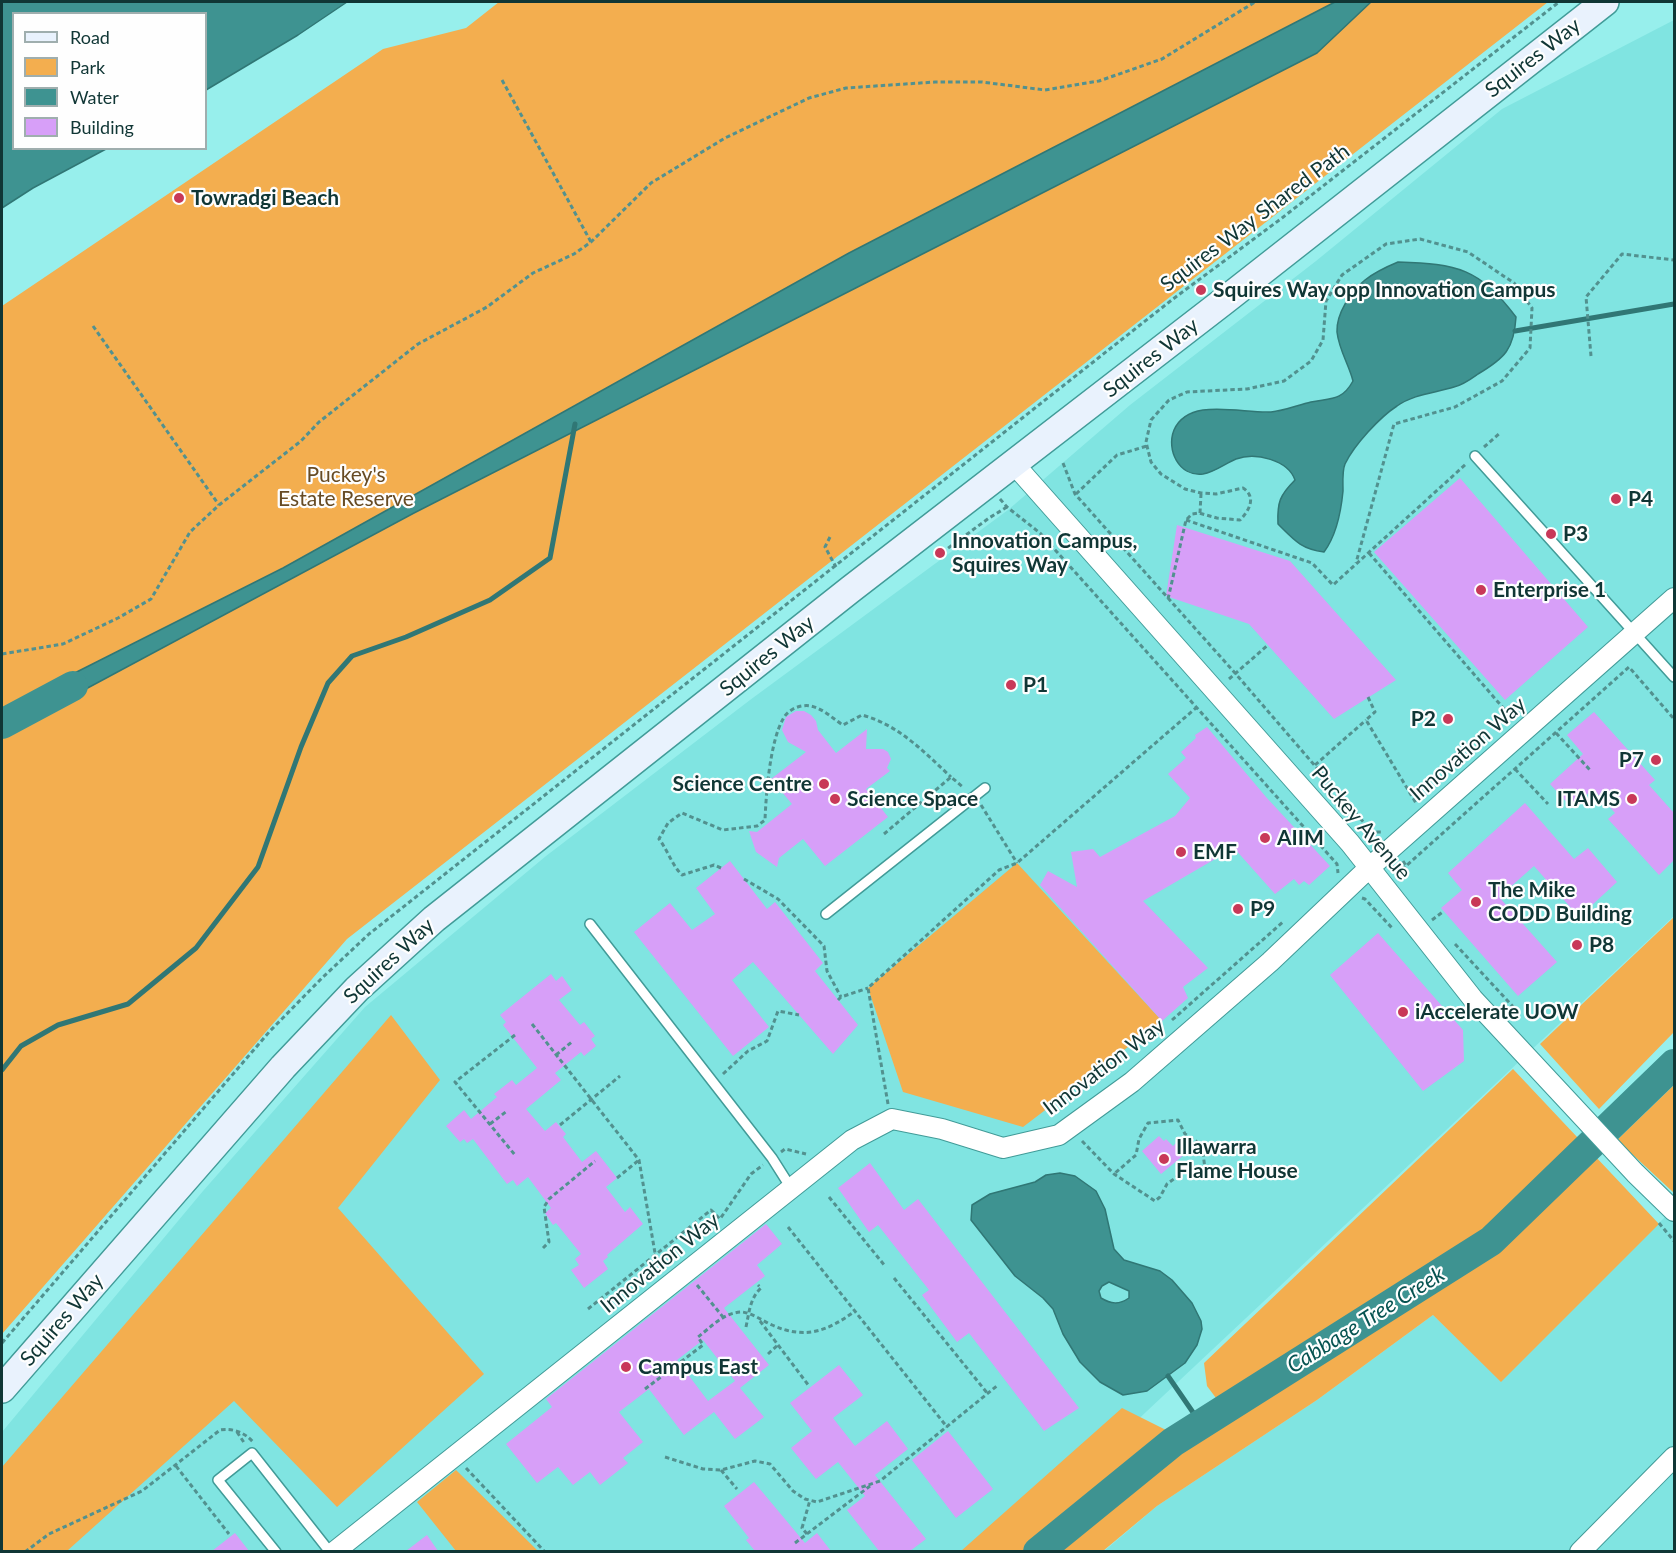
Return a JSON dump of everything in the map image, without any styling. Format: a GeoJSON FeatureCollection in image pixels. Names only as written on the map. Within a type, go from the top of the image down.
{"type":"FeatureCollection","features":[{"type":"Feature","properties":{"kind":"main road","name":"Squires Way"},"geometry":{"type":"LineString","coordinates":[[2,1389],[283,1067],[382,966],[434,919],[851,589],[1605,2]]}},
{"type":"Feature","properties":{"kind":"street","name":"Puckey Avenue"},"geometry":{"type":"LineString","coordinates":[[1014,464],[1350,843],[1418,927],[1453,975],[1635,1173],[1674,1210]]}},
{"type":"Feature","properties":{"kind":"street","name":"Innovation Way"},"geometry":{"type":"LineString","coordinates":[[332,1551],[852,1140],[892,1119],[942,1129],[1003,1148],[1059,1135],[1072,1126],[1141,1075],[1270,962],[1369,868],[1674,598]]}},
{"type":"Feature","properties":{"kind":"street"},"geometry":{"type":"LineString","coordinates":[[1580,1551],[1674,1457]]}},
{"type":"Feature","properties":{"kind":"lane"},"geometry":{"type":"LineString","coordinates":[[1475,456],[1674,677]]}},
{"type":"Feature","properties":{"kind":"lane"},"geometry":{"type":"LineString","coordinates":[[826,914],[985,788]]}},
{"type":"Feature","properties":{"kind":"lane"},"geometry":{"type":"LineString","coordinates":[[590,924],[772,1158],[791,1188]]}},
{"type":"Feature","properties":{"kind":"lane"},"geometry":{"type":"LineString","coordinates":[[276,1551],[218,1480],[252,1454],[332,1551]]}},
{"type":"Feature","properties":{"kind":"path"},"geometry":{"type":"LineString","coordinates":[[2,654],[63,644],[118,618],[151,599],[190,532],[301,441],[319,422],[418,344],[487,307],[532,273],[574,254],[591,242],[651,183],[725,138],[809,98],[846,87],[982,82],[1044,90],[1099,81],[1162,59],[1255,2]]}},
{"type":"Feature","properties":{"kind":"path","name":"Squires Way Shared Path"},"geometry":{"type":"LineString","coordinates":[[970,460],[1173,299],[1318,190],[1559,2]]}},
{"type":"Feature","properties":{"kind":"path"},"geometry":{"type":"LineString","coordinates":[[502,80],[591,242]]}},
{"type":"Feature","properties":{"kind":"path"},"geometry":{"type":"LineString","coordinates":[[1167,599],[1186,520],[1192,514],[1200,513],[1216,518],[1240,520],[1247,513],[1251,496],[1244,488],[1216,494],[1201,493],[1185,489],[1161,474],[1151,462],[1147,446],[1151,420],[1168,400],[1187,392],[1247,389],[1284,381],[1311,361],[1323,340],[1326,301],[1342,275],[1386,244],[1420,238],[1468,252],[1514,284],[1532,308],[1530,348],[1502,381],[1455,407],[1394,424],[1356,563]]}},
{"type":"Feature","properties":{"kind":"path"},"geometry":{"type":"LineString","coordinates":[[1591,356],[1586,297],[1622,254],[1674,260]]}},
{"type":"Feature","properties":{"kind":"path"},"geometry":{"type":"LineString","coordinates":[[93,326],[219,506]]}},
{"type":"Feature","properties":{"kind":"path"},"geometry":{"type":"LineString","coordinates":[[1186,520],[1312,563],[1332,585],[1500,433]]}},
{"type":"Feature","properties":{"kind":"path"},"geometry":{"type":"LineString","coordinates":[[1075,494],[1117,455],[1147,446]]}},
{"type":"Feature","properties":{"kind":"path"},"geometry":{"type":"LineString","coordinates":[[1063,463],[1075,494],[1372,832],[1382,832],[1406,866]]}},
{"type":"Feature","properties":{"kind":"path"},"geometry":{"type":"LineString","coordinates":[[1200,513],[1201,493]]}},
{"type":"Feature","properties":{"kind":"path"},"geometry":{"type":"LineString","coordinates":[[936,557],[1007,507],[1040,533],[1337,864],[1338,873],[1330,880]]}},
{"type":"Feature","properties":{"kind":"path"},"geometry":{"type":"LineString","coordinates":[[830,537],[825,547],[836,567]]}},
{"type":"Feature","properties":{"kind":"path"},"geometry":{"type":"LineString","coordinates":[[1369,553],[1511,717]]}},
{"type":"Feature","properties":{"kind":"path"},"geometry":{"type":"LineString","coordinates":[[1215,691],[1268,645]]}},
{"type":"Feature","properties":{"kind":"path"},"geometry":{"type":"LineString","coordinates":[[1394,877],[1629,667],[1674,720]]}},
{"type":"Feature","properties":{"kind":"path"},"geometry":{"type":"LineString","coordinates":[[1315,765],[1375,712],[1368,698]]}},
{"type":"Feature","properties":{"kind":"path"},"geometry":{"type":"LineString","coordinates":[[721,868],[714,865],[682,874],[675,868],[667,849],[659,839],[668,823],[682,813],[723,830],[757,826],[765,820],[766,796],[776,741],[784,717],[796,708],[809,705],[821,709],[843,725],[862,715],[880,720],[907,737],[951,777]]}},
{"type":"Feature","properties":{"kind":"path"},"geometry":{"type":"LineString","coordinates":[[744,879],[777,899],[824,946],[827,971],[839,998],[868,988],[999,870],[1017,863],[1197,706]]}},
{"type":"Feature","properties":{"kind":"path"},"geometry":{"type":"LineString","coordinates":[[1366,720],[1416,803]]}},
{"type":"Feature","properties":{"kind":"path"},"geometry":{"type":"LineString","coordinates":[[1556,733],[1590,770]]}},
{"type":"Feature","properties":{"kind":"path"},"geometry":{"type":"LineString","coordinates":[[1515,769],[1548,804]]}},
{"type":"Feature","properties":{"kind":"path"},"geometry":{"type":"LineString","coordinates":[[1432,920],[1444,911]]}},
{"type":"Feature","properties":{"kind":"path"},"geometry":{"type":"LineString","coordinates":[[1172,1021],[1289,917]]}},
{"type":"Feature","properties":{"kind":"path"},"geometry":{"type":"LineString","coordinates":[[1448,937],[1518,1012]]}},
{"type":"Feature","properties":{"kind":"path"},"geometry":{"type":"LineString","coordinates":[[868,988],[888,1106],[898,1106]]}},
{"type":"Feature","properties":{"kind":"path"},"geometry":{"type":"LineString","coordinates":[[712,1082],[748,1052],[767,1041],[778,1011],[799,1015]]}},
{"type":"Feature","properties":{"kind":"path"},"geometry":{"type":"LineString","coordinates":[[532,1024],[639,1160],[655,1253]]}},
{"type":"Feature","properties":{"kind":"path"},"geometry":{"type":"LineString","coordinates":[[514,1035],[455,1082],[515,1155]]}},
{"type":"Feature","properties":{"kind":"path"},"geometry":{"type":"LineString","coordinates":[[556,1055],[573,1041]]}},
{"type":"Feature","properties":{"kind":"path"},"geometry":{"type":"LineString","coordinates":[[560,1125],[620,1076]]}},
{"type":"Feature","properties":{"kind":"path"},"geometry":{"type":"LineString","coordinates":[[490,1124],[507,1111]]}},
{"type":"Feature","properties":{"kind":"path"},"geometry":{"type":"LineString","coordinates":[[1072,1126],[1085,1146],[1114,1174],[1155,1201],[1167,1184],[1186,1170],[1193,1173],[1205,1169],[1202,1145],[1185,1134],[1178,1120],[1148,1123],[1139,1139],[1136,1155],[1114,1174]]}},
{"type":"Feature","properties":{"kind":"path"},"geometry":{"type":"LineString","coordinates":[[588,1309],[711,1210],[720,1219],[751,1174],[772,1158],[785,1149],[805,1154],[813,1148]]}},
{"type":"Feature","properties":{"kind":"path"},"geometry":{"type":"LineString","coordinates":[[617,1178],[639,1160]]}},
{"type":"Feature","properties":{"kind":"path"},"geometry":{"type":"LineString","coordinates":[[543,1248],[549,1242],[544,1207],[549,1199],[596,1161]]}},
{"type":"Feature","properties":{"kind":"path"},"geometry":{"type":"LineString","coordinates":[[829,1197],[885,1266]]}},
{"type":"Feature","properties":{"kind":"path"},"geometry":{"type":"LineString","coordinates":[[788,1227],[947,1428]]}},
{"type":"Feature","properties":{"kind":"path"},"geometry":{"type":"LineString","coordinates":[[894,1278],[988,1394]]}},
{"type":"Feature","properties":{"kind":"path"},"geometry":{"type":"LineString","coordinates":[[696,1283],[723,1318]]}},
{"type":"Feature","properties":{"kind":"path"},"geometry":{"type":"LineString","coordinates":[[746,1327],[755,1294],[761,1288],[758,1285]]}},
{"type":"Feature","properties":{"kind":"path"},"geometry":{"type":"LineString","coordinates":[[645,1389],[703,1345],[698,1337],[723,1318],[742,1312],[777,1327],[800,1333],[823,1330],[841,1322],[855,1311]]}},
{"type":"Feature","properties":{"kind":"path"},"geometry":{"type":"LineString","coordinates":[[758,1318],[810,1386]]}},
{"type":"Feature","properties":{"kind":"path"},"geometry":{"type":"LineString","coordinates":[[768,1354],[778,1345]]}},
{"type":"Feature","properties":{"kind":"path"},"geometry":{"type":"LineString","coordinates":[[795,1543],[894,1470],[998,1385]]}},
{"type":"Feature","properties":{"kind":"path"},"geometry":{"type":"LineString","coordinates":[[25,1551],[49,1534],[142,1491],[220,1430],[230,1429],[246,1435],[259,1449]]}},
{"type":"Feature","properties":{"kind":"path"},"geometry":{"type":"LineString","coordinates":[[665,1457],[704,1469],[721,1470],[755,1461],[770,1464],[793,1491],[817,1502],[873,1484]]}},
{"type":"Feature","properties":{"kind":"path"},"geometry":{"type":"LineString","coordinates":[[176,1466],[228,1534]]}},
{"type":"Feature","properties":{"kind":"path"},"geometry":{"type":"LineString","coordinates":[[465,1468],[545,1551]]}},
{"type":"Feature","properties":{"kind":"path"},"geometry":{"type":"LineString","coordinates":[[721,1470],[737,1489]]}},
{"type":"Feature","properties":{"kind":"path"},"geometry":{"type":"LineString","coordinates":[[807,1534],[802,1528],[810,1500]]}},
{"type":"Feature","properties":{"kind":"shaded area"},"geometry":{"type":"Polygon","coordinates":[[[1674,20],[1674,916],[998,1551],[2,1552],[2,1432],[203,1191],[365,1007],[546,856],[750,700],[1008,510],[1130,405],[1316,261],[1502,109],[1674,20]]]}},
{"type":"Feature","properties":{"kind":"shaded area"},"geometry":{"type":"Polygon","coordinates":[[[1674,1208],[1674,1551],[1103,1552],[1157,1506],[1317,1400],[1433,1315],[1501,1381],[1674,1208]]]}},
{"type":"Feature","properties":{"kind":"green space","name":"Puckey's Estate Reserve"},"geometry":{"type":"Polygon","coordinates":[[[499,2],[1548,2],[347,939],[2,1334],[2,306],[383,49],[466,28],[499,2]]]}},
{"type":"Feature","properties":{"kind":"green space"},"geometry":{"type":"Polygon","coordinates":[[[1017,863],[1162,1021],[1023,1127],[903,1092],[868,988],[1017,863]]]}},
{"type":"Feature","properties":{"kind":"green space"},"geometry":{"type":"Polygon","coordinates":[[[1674,917],[1674,1032],[1599,1109],[1540,1044],[1674,917]]]}},
{"type":"Feature","properties":{"kind":"green space"},"geometry":{"type":"Polygon","coordinates":[[[391,1015],[440,1080],[338,1208],[484,1374],[337,1507],[234,1401],[67,1551],[2,1551],[2,1467],[391,1015]]]}},
{"type":"Feature","properties":{"kind":"green space"},"geometry":{"type":"Polygon","coordinates":[[[1513,1069],[1659,1224],[1501,1382],[1433,1315],[1317,1400],[1157,1506],[1103,1551],[961,1551],[1122,1408],[1168,1431],[1219,1402],[1207,1386],[1204,1363],[1513,1069]]]}},
{"type":"Feature","properties":{"kind":"green space"},"geometry":{"type":"Polygon","coordinates":[[[1674,1085],[1674,1193],[1617,1140],[1674,1085]]]}},
{"type":"Feature","properties":{"kind":"green space"},"geometry":{"type":"Polygon","coordinates":[[[456,1470],[538,1551],[456,1551],[417,1502],[456,1470]]]}},
{"type":"Feature","properties":{"kind":"water"},"geometry":{"type":"Polygon","coordinates":[[[2,2],[347,2],[298,35],[207,89],[207,12],[12,12],[12,150],[104,150],[33,188],[2,208],[2,2]]]}},
{"type":"Feature","properties":{"kind":"water"},"geometry":{"type":"Polygon","coordinates":[[[1335,2],[1371,2],[1317,53],[414,513],[41,713],[31,695],[283,568],[849,253],[1335,2]]]}},
{"type":"Feature","properties":{"kind":"water"},"geometry":{"type":"Polygon","coordinates":[[[1398,262],[1452,267],[1478,279],[1503,301],[1516,317],[1513,337],[1506,352],[1495,363],[1470,380],[1404,402],[1375,424],[1345,464],[1339,515],[1328,546],[1324,552],[1309,549],[1278,524],[1280,499],[1295,480],[1286,467],[1262,457],[1244,457],[1207,473],[1195,474],[1181,467],[1176,461],[1172,446],[1174,430],[1181,420],[1192,413],[1204,410],[1276,411],[1335,398],[1345,392],[1353,381],[1337,332],[1339,318],[1350,297],[1365,280],[1398,262]]]}},
{"type":"Feature","properties":{"kind":"water"},"geometry":{"type":"Polygon","coordinates":[[[1060,1173],[1075,1176],[1096,1191],[1105,1209],[1114,1249],[1124,1260],[1160,1271],[1172,1280],[1192,1303],[1201,1321],[1202,1329],[1197,1345],[1185,1363],[1147,1391],[1123,1395],[1100,1382],[1080,1362],[1063,1334],[1053,1309],[1015,1276],[971,1220],[972,1205],[990,1194],[1035,1182],[1046,1175],[1060,1173]],[[1109,1282],[1099,1291],[1101,1298],[1115,1303],[1129,1298],[1129,1291],[1109,1282]]]}},
{"type":"Feature","properties":{"kind":"building","name":"Enterprise 1"},"geometry":{"type":"Polygon","coordinates":[[[1460,478],[1588,627],[1505,700],[1374,552],[1460,478]]]}},
{"type":"Feature","properties":{"kind":"building"},"geometry":{"type":"Polygon","coordinates":[[[1177,525],[1290,561],[1396,680],[1334,719],[1249,624],[1166,596],[1177,525]]]}},
{"type":"Feature","properties":{"kind":"building","name":"Science Centre"},"geometry":{"type":"Polygon","coordinates":[[[796,711],[804,711],[811,715],[816,721],[818,730],[836,753],[867,729],[866,749],[883,749],[888,752],[891,759],[887,768],[890,771],[866,789],[888,817],[825,866],[803,839],[779,858],[777,867],[756,852],[749,831],[757,832],[792,804],[771,779],[806,752],[788,742],[782,730],[786,717],[796,711]]]}},
{"type":"Feature","properties":{"kind":"building","name":"ITAMS"},"geometry":{"type":"Polygon","coordinates":[[[1594,712],[1655,780],[1649,785],[1674,813],[1674,860],[1659,875],[1608,819],[1615,813],[1593,789],[1572,808],[1550,784],[1583,754],[1567,735],[1594,712]]]}},
{"type":"Feature","properties":{"kind":"building"},"geometry":{"type":"Polygon","coordinates":[[[1207,727],[1266,797],[1330,866],[1309,885],[1304,881],[1299,885],[1294,879],[1275,894],[1234,848],[1143,901],[1208,968],[1183,987],[1188,998],[1162,1021],[1040,885],[1048,871],[1077,887],[1071,852],[1093,849],[1100,857],[1175,816],[1190,798],[1168,774],[1186,758],[1181,752],[1196,738],[1195,735],[1207,727]]]}},
{"type":"Feature","properties":{"kind":"building","name":"The Mike CODD Building"},"geometry":{"type":"Polygon","coordinates":[[[1525,803],[1574,859],[1588,848],[1617,882],[1579,917],[1534,866],[1499,897],[1557,962],[1518,996],[1441,908],[1462,890],[1448,873],[1525,803]]]}},
{"type":"Feature","properties":{"kind":"building"},"geometry":{"type":"Polygon","coordinates":[[[730,861],[767,909],[775,902],[823,963],[815,971],[858,1025],[833,1054],[753,962],[732,980],[769,1027],[733,1056],[634,932],[670,903],[692,930],[715,914],[696,888],[730,861]]]}},
{"type":"Feature","properties":{"kind":"building","name":"iAccelerate UOW"},"geometry":{"type":"Polygon","coordinates":[[[1378,933],[1463,1030],[1464,1061],[1423,1091],[1330,975],[1378,933]]]}},
{"type":"Feature","properties":{"kind":"building"},"geometry":{"type":"Polygon","coordinates":[[[551,974],[556,981],[562,976],[572,990],[559,1000],[580,1025],[584,1022],[595,1036],[591,1039],[596,1046],[584,1056],[581,1052],[555,1073],[561,1080],[526,1109],[545,1131],[556,1122],[566,1134],[563,1137],[582,1162],[596,1151],[617,1178],[606,1187],[625,1212],[630,1207],[643,1224],[607,1255],[608,1257],[603,1261],[608,1269],[584,1288],[571,1270],[579,1265],[575,1259],[581,1254],[556,1223],[553,1225],[545,1213],[551,1208],[528,1177],[517,1186],[513,1180],[507,1184],[473,1139],[467,1143],[464,1139],[460,1142],[446,1126],[464,1110],[471,1119],[497,1097],[494,1094],[512,1080],[516,1085],[537,1068],[503,1025],[506,1022],[500,1015],[551,974]]]}},
{"type":"Feature","properties":{"kind":"building","name":"Illawarra Flame House"},"geometry":{"type":"Polygon","coordinates":[[[1159,1136],[1173,1146],[1176,1143],[1185,1154],[1161,1174],[1142,1151],[1159,1136]]]}},
{"type":"Feature","properties":{"kind":"building"},"geometry":{"type":"Polygon","coordinates":[[[870,1163],[904,1210],[918,1199],[1079,1408],[1044,1431],[969,1333],[957,1342],[922,1295],[929,1290],[878,1225],[869,1232],[838,1188],[870,1163]]]}},
{"type":"Feature","properties":{"kind":"building","name":"Campus East"},"geometry":{"type":"Polygon","coordinates":[[[766,1224],[782,1244],[757,1265],[765,1276],[724,1308],[769,1365],[740,1388],[764,1417],[735,1439],[714,1412],[684,1435],[649,1389],[619,1412],[643,1442],[623,1458],[628,1463],[600,1485],[590,1472],[573,1485],[558,1467],[537,1483],[506,1444],[552,1407],[546,1399],[766,1224]],[[703,1340],[677,1360],[708,1401],[735,1381],[703,1340]]]}},
{"type":"Feature","properties":{"kind":"building","name":"Campus East"},"geometry":{"type":"Polygon","coordinates":[[[839,1365],[863,1395],[833,1418],[855,1446],[887,1421],[908,1449],[875,1475],[926,1539],[910,1551],[879,1551],[847,1510],[865,1496],[838,1462],[816,1479],[791,1448],[812,1431],[790,1403],[839,1365]]]}},
{"type":"Feature","properties":{"kind":"building"},"geometry":{"type":"Polygon","coordinates":[[[948,1431],[993,1489],[956,1518],[912,1460],[948,1431]]]}},
{"type":"Feature","properties":{"kind":"building"},"geometry":{"type":"Polygon","coordinates":[[[754,1482],[805,1543],[817,1533],[831,1551],[755,1551],[746,1540],[749,1538],[724,1506],[754,1482]]]}},
{"type":"Feature","properties":{"kind":"building"},"geometry":{"type":"Polygon","coordinates":[[[235,1533],[249,1551],[212,1551],[235,1533]]]}},
{"type":"Feature","properties":{"kind":"building"},"geometry":{"type":"Polygon","coordinates":[[[427,1535],[438,1551],[406,1551],[427,1535]]]}},
{"type":"Feature","properties":{"kind":"waterway"},"geometry":{"type":"LineString","coordinates":[[1515,331],[1674,304]]}},
{"type":"Feature","properties":{"kind":"waterway"},"geometry":{"type":"LineString","coordinates":[[2,1070],[21,1046],[58,1025],[128,1004],[196,948],[258,867],[301,747],[328,683],[352,656],[406,637],[490,600],[550,558],[575,424]]}},
{"type":"Feature","properties":{"kind":"waterway"},"geometry":{"type":"LineString","coordinates":[[2,724],[73,686]]}},
{"type":"Feature","properties":{"kind":"waterway","name":"Cabbage Tree Creek"},"geometry":{"type":"LineString","coordinates":[[1038,1552],[1173,1442],[1491,1241],[1674,1064]]}},
{"type":"Feature","properties":{"kind":"waterway"},"geometry":{"type":"LineString","coordinates":[[1168,1376],[1201,1424]]}},
{"type":"Feature","properties":{"kind":"place","name":"Towradgi Beach"},"geometry":{"type":"Point","coordinates":[179,198]}},
{"type":"Feature","properties":{"kind":"place","name":"Squires Way opp Innovation Campus"},"geometry":{"type":"Point","coordinates":[1201,290]}},
{"type":"Feature","properties":{"kind":"place","name":"P4"},"geometry":{"type":"Point","coordinates":[1616,499]}},
{"type":"Feature","properties":{"kind":"place","name":"P3"},"geometry":{"type":"Point","coordinates":[1551,534]}},
{"type":"Feature","properties":{"kind":"place","name":"Innovation Campus, Squires Way"},"geometry":{"type":"Point","coordinates":[940,553]}},
{"type":"Feature","properties":{"kind":"place","name":"Enterprise 1"},"geometry":{"type":"Point","coordinates":[1481,590]}},
{"type":"Feature","properties":{"kind":"place","name":"P1"},"geometry":{"type":"Point","coordinates":[1011,685]}},
{"type":"Feature","properties":{"kind":"place","name":"P2"},"geometry":{"type":"Point","coordinates":[1448,719]}},
{"type":"Feature","properties":{"kind":"place","name":"P7"},"geometry":{"type":"Point","coordinates":[1656,760]}},
{"type":"Feature","properties":{"kind":"place","name":"Science Centre"},"geometry":{"type":"Point","coordinates":[824,784]}},
{"type":"Feature","properties":{"kind":"place","name":"Science Space"},"geometry":{"type":"Point","coordinates":[835,799]}},
{"type":"Feature","properties":{"kind":"place","name":"ITAMS"},"geometry":{"type":"Point","coordinates":[1632,799]}},
{"type":"Feature","properties":{"kind":"place","name":"AIIM"},"geometry":{"type":"Point","coordinates":[1265,838]}},
{"type":"Feature","properties":{"kind":"place","name":"EMF"},"geometry":{"type":"Point","coordinates":[1181,852]}},
{"type":"Feature","properties":{"kind":"place","name":"The Mike CODD Building"},"geometry":{"type":"Point","coordinates":[1476,902]}},
{"type":"Feature","properties":{"kind":"place","name":"P9"},"geometry":{"type":"Point","coordinates":[1238,909]}},
{"type":"Feature","properties":{"kind":"place","name":"P8"},"geometry":{"type":"Point","coordinates":[1577,945]}},
{"type":"Feature","properties":{"kind":"place","name":"iAccelerate UOW"},"geometry":{"type":"Point","coordinates":[1403,1012]}},
{"type":"Feature","properties":{"kind":"place","name":"Illawarra Flame House"},"geometry":{"type":"Point","coordinates":[1164,1159]}},
{"type":"Feature","properties":{"kind":"place","name":"Campus East"},"geometry":{"type":"Point","coordinates":[626,1367]}}]}
